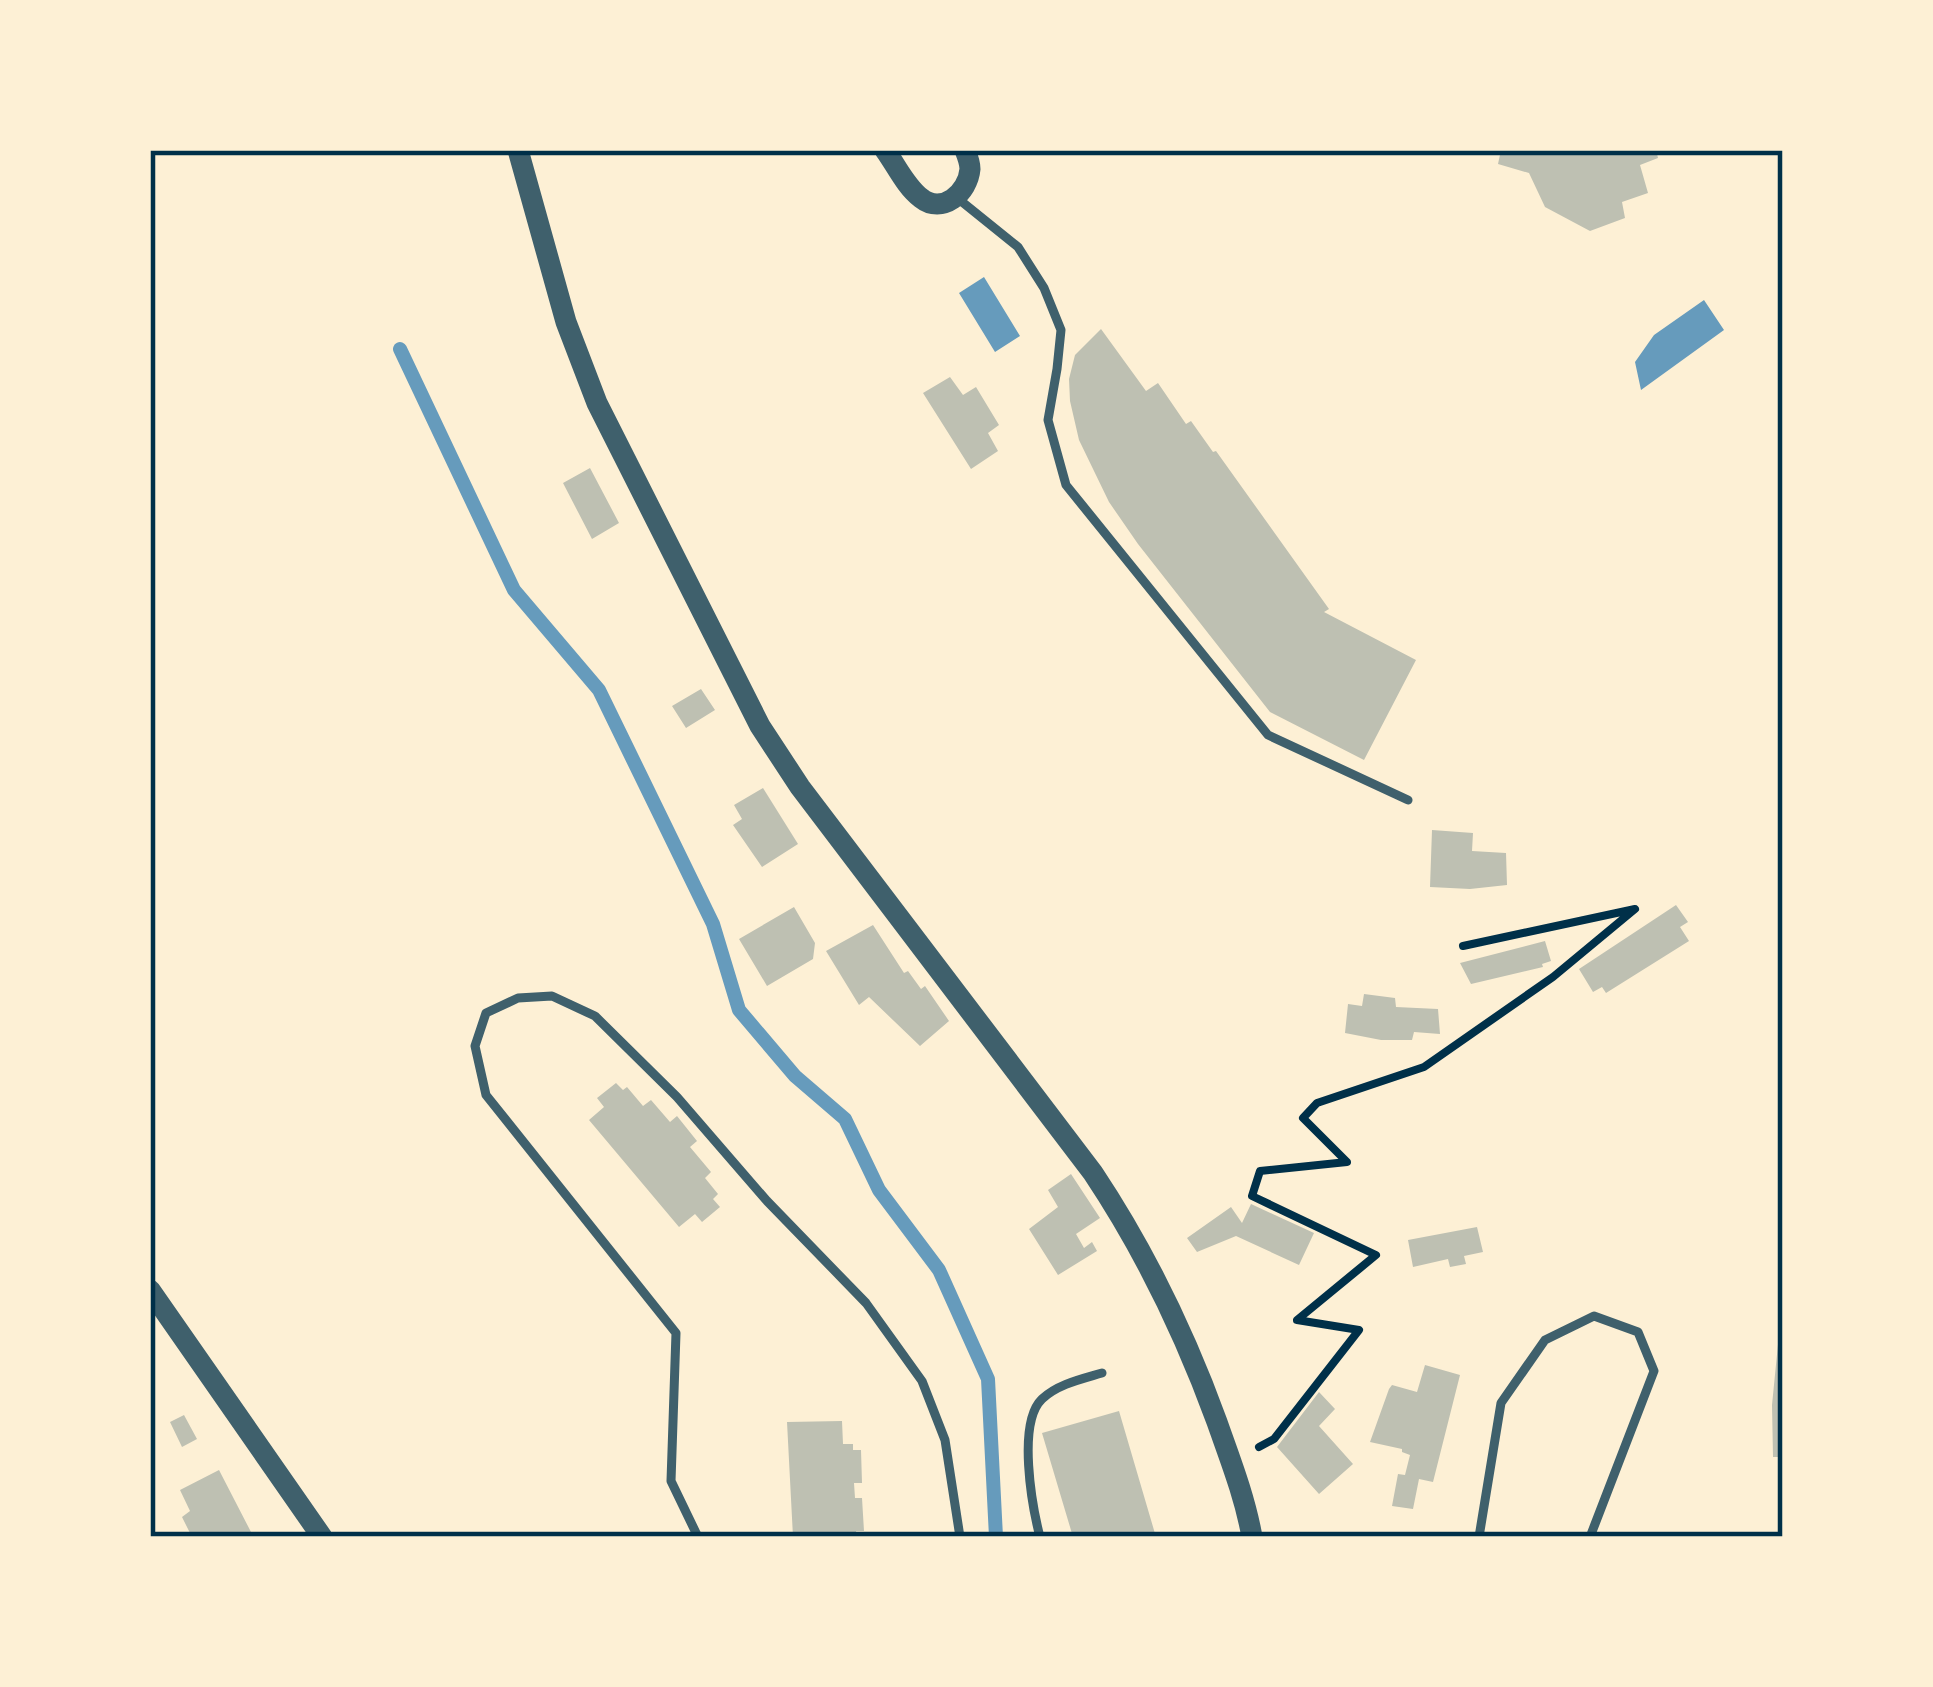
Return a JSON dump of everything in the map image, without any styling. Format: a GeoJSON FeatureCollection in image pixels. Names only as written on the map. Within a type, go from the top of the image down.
{"type":"FeatureCollection","features":[{"type":"Feature","properties":{"kind":"street"},"geometry":{"type":"LineString","coordinates":[[518,150],[566,322],[597,403],[760,726],[800,787],[1123,1217],[1201,1378],[1252,1537]]}},
{"type":"Feature","properties":{"kind":"street"},"geometry":{"type":"LineString","coordinates":[[885,150],[922,200],[937,205],[956,197],[970,169],[964,150]]}},
{"type":"Feature","properties":{"kind":"street"},"geometry":{"type":"LineString","coordinates":[[150,1290],[322,1537]]}},
{"type":"Feature","properties":{"kind":"lane"},"geometry":{"type":"LineString","coordinates":[[956,197],[1018,247],[1044,288],[1060,330],[1048,420],[1066,485],[1268,735],[1408,800]]}},
{"type":"Feature","properties":{"kind":"lane"},"geometry":{"type":"LineString","coordinates":[[698,1537],[671,1481],[676,1333],[486,1095],[476,1046],[486,1013],[518,998],[551,996],[595,1016],[677,1097],[767,1201],[866,1303],[922,1382],[944,1440],[960,1537]]}},
{"type":"Feature","properties":{"kind":"lane"},"geometry":{"type":"LineString","coordinates":[[1479,1537],[1501,1403],[1545,1340],[1594,1316],[1638,1332],[1654,1371],[1590,1537]]}},
{"type":"Feature","properties":{"kind":"lane"},"geometry":{"type":"LineString","coordinates":[[1040,1537],[1031,1501],[1030,1424],[1034,1413],[1039,1401],[1060,1386],[1102,1373]]}},
{"type":"Feature","properties":{"kind":"path"},"geometry":{"type":"LineString","coordinates":[[1232,1463],[1274,1438],[1359,1330],[1298,1320],[1376,1255],[1252,1196],[1260,1171],[1347,1162],[1303,1118],[1317,1103],[1424,1067],[1553,977],[1635,909],[1463,946]]}},
{"type":"Feature","properties":{"kind":"water"},"geometry":{"type":"Polygon","coordinates":[[[984,277],[1020,336],[995,352],[959,293],[984,277]]]}},
{"type":"Feature","properties":{"kind":"water"},"geometry":{"type":"Polygon","coordinates":[[[1704,300],[1724,330],[1641,390],[1635,362],[1654,335],[1704,300]]]}},
{"type":"Feature","properties":{"kind":"building"},"geometry":{"type":"Polygon","coordinates":[[[1501,150],[1656,150],[1658,158],[1640,165],[1648,193],[1622,202],[1625,218],[1590,231],[1545,207],[1529,173],[1498,164],[1501,150]]]}},
{"type":"Feature","properties":{"kind":"building"},"geometry":{"type":"Polygon","coordinates":[[[1101,329],[1146,391],[1158,383],[1186,424],[1191,421],[1216,451],[1329,609],[1324,612],[1416,660],[1364,760],[1270,712],[1109,502],[1079,440],[1070,401],[1075,355],[1101,329]]]}},
{"type":"Feature","properties":{"kind":"building"},"geometry":{"type":"Polygon","coordinates":[[[950,377],[963,395],[976,387],[999,425],[988,433],[998,451],[971,469],[923,393],[950,377]]]}},
{"type":"Feature","properties":{"kind":"building"},"geometry":{"type":"Polygon","coordinates":[[[590,468],[619,523],[592,539],[563,483],[590,468]]]}},
{"type":"Feature","properties":{"kind":"building"},"geometry":{"type":"Polygon","coordinates":[[[701,689],[715,710],[686,728],[672,706],[701,689]]]}},
{"type":"Feature","properties":{"kind":"building"},"geometry":{"type":"Polygon","coordinates":[[[763,788],[798,844],[762,867],[733,825],[742,819],[734,805],[763,788]]]}},
{"type":"Feature","properties":{"kind":"building"},"geometry":{"type":"Polygon","coordinates":[[[1432,830],[1473,833],[1472,851],[1506,853],[1507,885],[1430,887],[1432,830]]]}},
{"type":"Feature","properties":{"kind":"building"},"geometry":{"type":"Polygon","coordinates":[[[1676,905],[1688,922],[1680,927],[1689,941],[1606,993],[1602,987],[1593,992],[1579,969],[1676,905]]]}},
{"type":"Feature","properties":{"kind":"building"},"geometry":{"type":"Polygon","coordinates":[[[794,907],[815,943],[813,959],[767,986],[739,939],[794,907]]]}},
{"type":"Feature","properties":{"kind":"building"},"geometry":{"type":"Polygon","coordinates":[[[873,925],[904,973],[908,971],[921,989],[925,986],[949,1021],[920,1046],[869,997],[859,1005],[826,951],[873,925]]]}},
{"type":"Feature","properties":{"kind":"building"},"geometry":{"type":"Polygon","coordinates":[[[1545,941],[1551,961],[1543,967],[1471,984],[1460,963],[1545,941]]]}},
{"type":"Feature","properties":{"kind":"building"},"geometry":{"type":"Polygon","coordinates":[[[1364,994],[1395,998],[1396,1007],[1438,1009],[1440,1034],[1414,1032],[1412,1040],[1381,1040],[1345,1033],[1348,1004],[1362,1006],[1364,994]]]}},
{"type":"Feature","properties":{"kind":"building"},"geometry":{"type":"Polygon","coordinates":[[[616,1083],[623,1090],[627,1087],[643,1106],[651,1100],[670,1122],[677,1116],[697,1141],[690,1147],[711,1172],[705,1178],[718,1194],[713,1199],[720,1207],[702,1222],[695,1214],[679,1227],[589,1120],[604,1107],[597,1098],[616,1083]]]}},
{"type":"Feature","properties":{"kind":"building"},"geometry":{"type":"Polygon","coordinates":[[[1071,1174],[1100,1218],[1076,1234],[1084,1248],[1092,1242],[1097,1251],[1058,1275],[1029,1229],[1058,1207],[1048,1190],[1071,1174]]]}},
{"type":"Feature","properties":{"kind":"building"},"geometry":{"type":"Polygon","coordinates":[[[1251,1204],[1314,1233],[1299,1265],[1236,1236],[1197,1252],[1187,1238],[1231,1207],[1242,1223],[1251,1204]]]}},
{"type":"Feature","properties":{"kind":"building"},"geometry":{"type":"Polygon","coordinates":[[[1477,1227],[1483,1252],[1464,1256],[1466,1264],[1450,1267],[1448,1259],[1413,1267],[1408,1240],[1477,1227]]]}},
{"type":"Feature","properties":{"kind":"building"},"geometry":{"type":"Polygon","coordinates":[[[1780,1324],[1783,1457],[1773,1457],[1772,1405],[1780,1324]]]}},
{"type":"Feature","properties":{"kind":"building"},"geometry":{"type":"Polygon","coordinates":[[[1425,1365],[1460,1375],[1433,1482],[1419,1479],[1413,1509],[1392,1506],[1398,1474],[1405,1475],[1410,1455],[1370,1442],[1389,1389],[1392,1385],[1417,1392],[1425,1365]]]}},
{"type":"Feature","properties":{"kind":"building"},"geometry":{"type":"Polygon","coordinates":[[[1319,1392],[1335,1409],[1319,1426],[1353,1464],[1319,1494],[1277,1447],[1319,1392]]]}},
{"type":"Feature","properties":{"kind":"building"},"geometry":{"type":"Polygon","coordinates":[[[1119,1411],[1156,1537],[1073,1537],[1042,1433],[1119,1411]]]}},
{"type":"Feature","properties":{"kind":"building"},"geometry":{"type":"Polygon","coordinates":[[[184,1415],[197,1439],[182,1447],[170,1422],[184,1415]]]}},
{"type":"Feature","properties":{"kind":"building"},"geometry":{"type":"Polygon","coordinates":[[[842,1421],[843,1444],[861,1450],[862,1483],[854,1483],[855,1498],[862,1498],[864,1531],[856,1531],[857,1537],[793,1537],[787,1422],[842,1421]]]}},
{"type":"Feature","properties":{"kind":"building"},"geometry":{"type":"Polygon","coordinates":[[[219,1470],[253,1537],[192,1537],[182,1517],[190,1511],[180,1490],[219,1470]]]}},
{"type":"Feature","properties":{"kind":"waterway"},"geometry":{"type":"LineString","coordinates":[[400,349],[514,590],[599,690],[713,924],[739,1010],[795,1076],[845,1119],[879,1190],[939,1270],[988,1379],[996,1537]]}}]}
